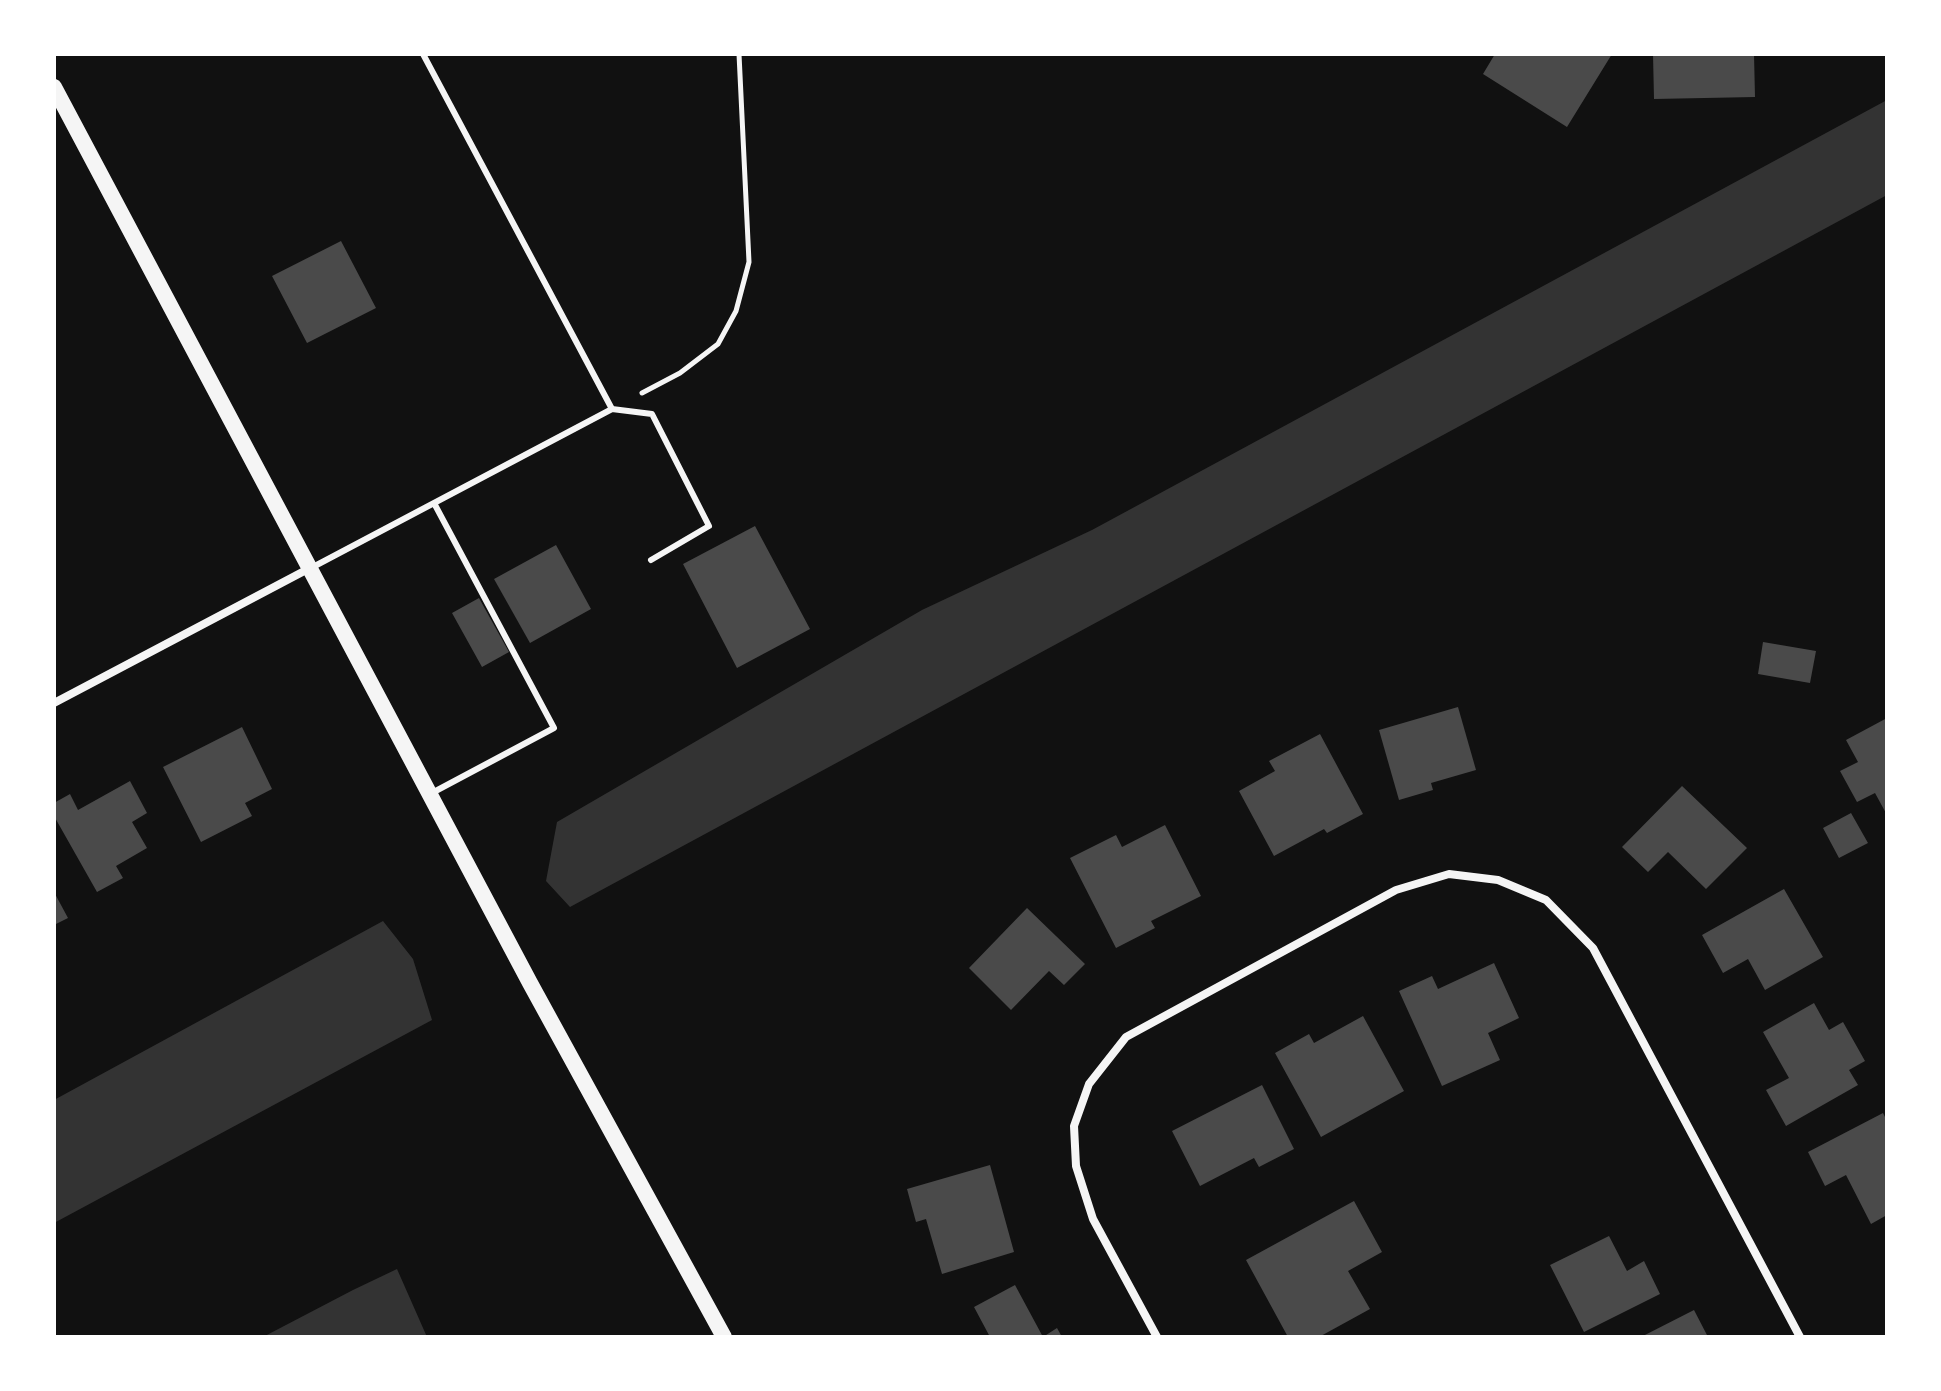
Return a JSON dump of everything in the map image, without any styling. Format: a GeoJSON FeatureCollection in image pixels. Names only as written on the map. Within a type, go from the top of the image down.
{"type":"FeatureCollection","features":[{"type":"Feature","properties":{"kind":"main road"},"geometry":{"type":"LineString","coordinates":[[54,87],[530,983],[724,1337]]}},
{"type":"Feature","properties":{"kind":"street"},"geometry":{"type":"LineString","coordinates":[[54,703],[311,568]]}},
{"type":"Feature","properties":{"kind":"street"},"geometry":{"type":"LineString","coordinates":[[1157,1337],[1093,1219],[1076,1166],[1074,1126],[1089,1084],[1126,1037],[1396,890],[1449,874],[1498,880],[1546,900],[1593,948],[1800,1337]]}},
{"type":"Feature","properties":{"kind":"lane"},"geometry":{"type":"LineString","coordinates":[[423,54],[612,409]]}},
{"type":"Feature","properties":{"kind":"lane"},"geometry":{"type":"LineString","coordinates":[[311,568],[612,409],[652,414],[709,526],[651,560]]}},
{"type":"Feature","properties":{"kind":"lane"},"geometry":{"type":"LineString","coordinates":[[430,794],[554,728],[434,503]]}},
{"type":"Feature","properties":{"kind":"path"},"geometry":{"type":"LineString","coordinates":[[612,409],[680,373],[718,344],[736,311],[749,262],[739,54]]}},
{"type":"Feature","properties":{"kind":"shaded area"},"geometry":{"type":"Polygon","coordinates":[[[1887,100],[1887,195],[570,907],[546,881],[557,822],[922,610],[1092,530],[1887,100]]]}},
{"type":"Feature","properties":{"kind":"shaded area"},"geometry":{"type":"Polygon","coordinates":[[[383,921],[413,959],[432,1020],[54,1223],[54,1100],[383,921]]]}},
{"type":"Feature","properties":{"kind":"shaded area"},"geometry":{"type":"Polygon","coordinates":[[[397,1269],[427,1337],[263,1337],[353,1290],[397,1269]]]}},
{"type":"Feature","properties":{"kind":"building"},"geometry":{"type":"Polygon","coordinates":[[[1495,54],[1612,54],[1567,127],[1483,74],[1495,54]]]}},
{"type":"Feature","properties":{"kind":"building"},"geometry":{"type":"Polygon","coordinates":[[[1653,54],[1754,54],[1755,97],[1654,99],[1653,54]]]}},
{"type":"Feature","properties":{"kind":"building"},"geometry":{"type":"Polygon","coordinates":[[[341,241],[376,308],[307,343],[272,276],[341,241]]]}},
{"type":"Feature","properties":{"kind":"building"},"geometry":{"type":"Polygon","coordinates":[[[755,526],[810,629],[737,668],[683,564],[755,526]]]}},
{"type":"Feature","properties":{"kind":"building"},"geometry":{"type":"Polygon","coordinates":[[[556,545],[591,609],[530,643],[494,579],[556,545]]]}},
{"type":"Feature","properties":{"kind":"building"},"geometry":{"type":"Polygon","coordinates":[[[479,598],[509,652],[482,667],[452,613],[479,598]]]}},
{"type":"Feature","properties":{"kind":"building"},"geometry":{"type":"Polygon","coordinates":[[[1763,642],[1816,651],[1810,683],[1758,674],[1763,642]]]}},
{"type":"Feature","properties":{"kind":"building"},"geometry":{"type":"Polygon","coordinates":[[[1458,707],[1476,770],[1431,783],[1433,790],[1399,800],[1379,730],[1458,707]]]}},
{"type":"Feature","properties":{"kind":"building"},"geometry":{"type":"Polygon","coordinates":[[[1887,718],[1887,815],[1875,793],[1857,802],[1840,771],[1858,762],[1846,740],[1887,718]]]}},
{"type":"Feature","properties":{"kind":"building"},"geometry":{"type":"Polygon","coordinates":[[[242,727],[272,789],[245,803],[252,816],[201,842],[163,767],[242,727]]]}},
{"type":"Feature","properties":{"kind":"building"},"geometry":{"type":"Polygon","coordinates":[[[1320,734],[1363,814],[1327,833],[1324,829],[1274,856],[1239,791],[1275,771],[1269,761],[1320,734]]]}},
{"type":"Feature","properties":{"kind":"building"},"geometry":{"type":"Polygon","coordinates":[[[130,781],[147,813],[132,822],[147,848],[116,866],[123,878],[97,892],[54,816],[54,803],[70,794],[78,810],[130,781]]]}},
{"type":"Feature","properties":{"kind":"building"},"geometry":{"type":"Polygon","coordinates":[[[1682,786],[1747,848],[1706,889],[1668,852],[1648,872],[1622,847],[1682,786]]]}},
{"type":"Feature","properties":{"kind":"building"},"geometry":{"type":"Polygon","coordinates":[[[1851,813],[1868,843],[1839,858],[1823,828],[1851,813]]]}},
{"type":"Feature","properties":{"kind":"building"},"geometry":{"type":"Polygon","coordinates":[[[1165,825],[1201,896],[1151,921],[1155,928],[1116,948],[1070,858],[1116,835],[1122,847],[1165,825]]]}},
{"type":"Feature","properties":{"kind":"building"},"geometry":{"type":"Polygon","coordinates":[[[1784,889],[1823,957],[1765,990],[1748,959],[1723,973],[1702,935],[1784,889]]]}},
{"type":"Feature","properties":{"kind":"building"},"geometry":{"type":"Polygon","coordinates":[[[54,892],[68,918],[54,925],[54,892]]]}},
{"type":"Feature","properties":{"kind":"building"},"geometry":{"type":"Polygon","coordinates":[[[1027,908],[1085,964],[1064,985],[1049,971],[1011,1010],[969,968],[1027,908]]]}},
{"type":"Feature","properties":{"kind":"building"},"geometry":{"type":"Polygon","coordinates":[[[1494,963],[1519,1018],[1488,1033],[1500,1060],[1442,1086],[1399,991],[1432,976],[1438,989],[1494,963]]]}},
{"type":"Feature","properties":{"kind":"building"},"geometry":{"type":"Polygon","coordinates":[[[1814,1003],[1829,1030],[1843,1022],[1865,1061],[1849,1070],[1858,1085],[1786,1126],[1766,1090],[1789,1078],[1763,1032],[1814,1003]]]}},
{"type":"Feature","properties":{"kind":"building"},"geometry":{"type":"Polygon","coordinates":[[[1363,1016],[1404,1091],[1321,1137],[1275,1053],[1309,1034],[1314,1043],[1363,1016]]]}},
{"type":"Feature","properties":{"kind":"building"},"geometry":{"type":"Polygon","coordinates":[[[1262,1085],[1294,1149],[1259,1167],[1254,1158],[1200,1186],[1172,1131],[1262,1085]]]}},
{"type":"Feature","properties":{"kind":"building"},"geometry":{"type":"Polygon","coordinates":[[[1883,1113],[1887,1121],[1887,1215],[1871,1224],[1846,1175],[1825,1186],[1808,1152],[1883,1113]]]}},
{"type":"Feature","properties":{"kind":"building"},"geometry":{"type":"Polygon","coordinates":[[[990,1165],[1014,1252],[942,1274],[926,1219],[916,1222],[907,1189],[990,1165]]]}},
{"type":"Feature","properties":{"kind":"building"},"geometry":{"type":"Polygon","coordinates":[[[1354,1201],[1382,1252],[1348,1271],[1370,1309],[1319,1337],[1288,1337],[1246,1260],[1354,1201]]]}},
{"type":"Feature","properties":{"kind":"building"},"geometry":{"type":"Polygon","coordinates":[[[1609,1236],[1627,1271],[1644,1261],[1660,1294],[1584,1332],[1550,1265],[1609,1236]]]}},
{"type":"Feature","properties":{"kind":"building"},"geometry":{"type":"Polygon","coordinates":[[[1015,1285],[1043,1337],[990,1337],[974,1307],[1015,1285]]]}},
{"type":"Feature","properties":{"kind":"building"},"geometry":{"type":"Polygon","coordinates":[[[1694,1310],[1708,1337],[1641,1337],[1694,1310]]]}},
{"type":"Feature","properties":{"kind":"building"},"geometry":{"type":"Polygon","coordinates":[[[1057,1328],[1062,1337],[1043,1337],[1057,1328]]]}}]}
